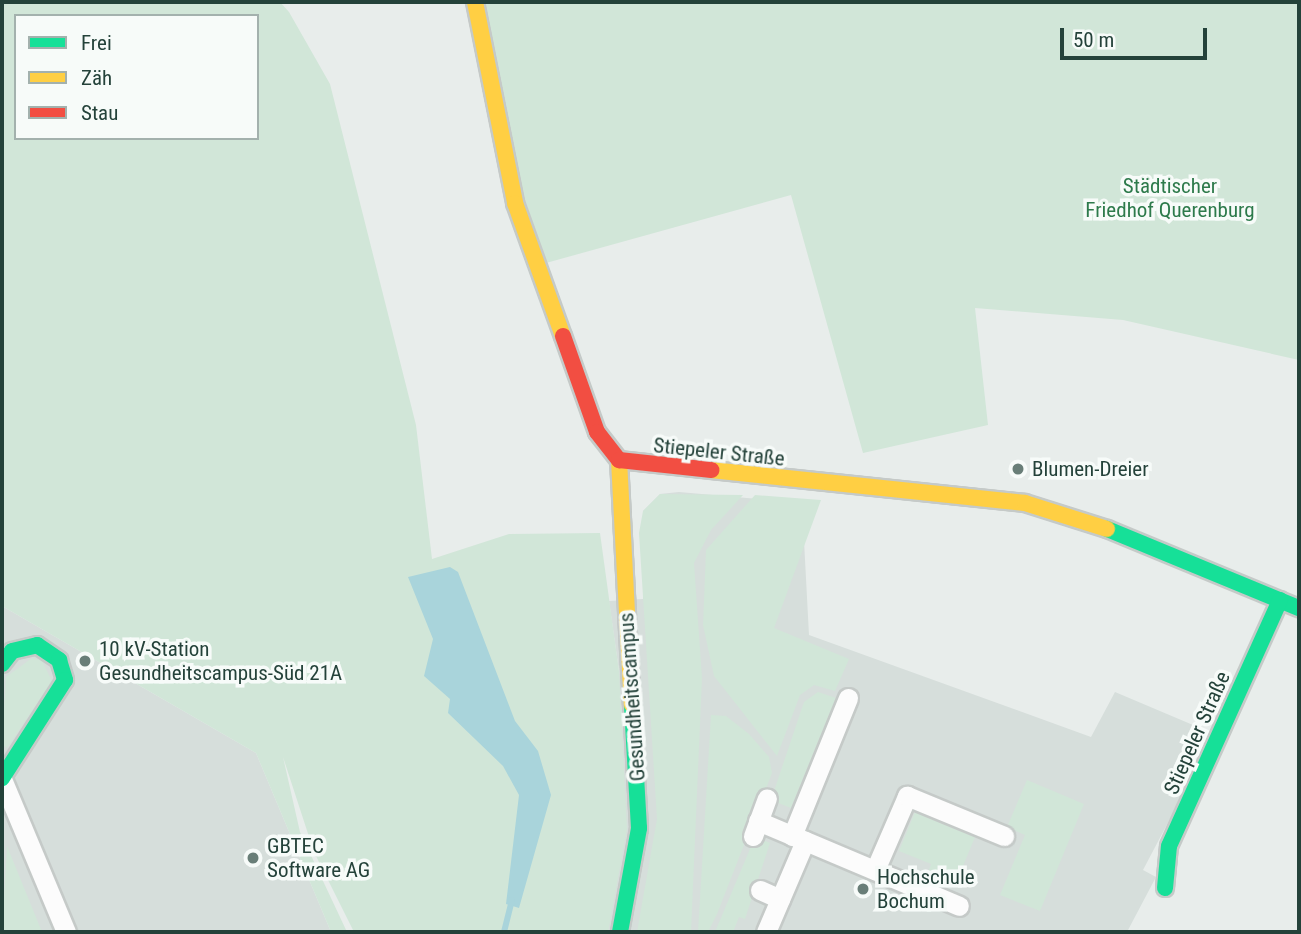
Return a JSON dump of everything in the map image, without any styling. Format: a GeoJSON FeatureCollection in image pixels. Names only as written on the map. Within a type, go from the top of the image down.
{"type":"FeatureCollection","features":[{"type":"Feature","properties":{"kind":"street"},"geometry":{"type":"LineString","coordinates":[[475,2],[515,204],[597,432],[619,460]]}},
{"type":"Feature","properties":{"kind":"street","name":"Stiepeler Straße"},"geometry":{"type":"LineString","coordinates":[[619,460],[1026,503],[1131,536],[1299,608]]}},
{"type":"Feature","properties":{"kind":"street","name":"Gesundheitscampus"},"geometry":{"type":"LineString","coordinates":[[619,460],[639,828],[620,932]]}},
{"type":"Feature","properties":{"kind":"street","name":"Stiepeler Straße"},"geometry":{"type":"LineString","coordinates":[[1165,888],[1169,846],[1280,600]]}},
{"type":"Feature","properties":{"kind":"street"},"geometry":{"type":"LineString","coordinates":[[2,664],[12,651],[37,645],[59,660],[65,680],[2,778],[66,932]]}},
{"type":"Feature","properties":{"kind":"street"},"geometry":{"type":"LineString","coordinates":[[766,932],[780,899],[787,838],[848,698]]}},
{"type":"Feature","properties":{"kind":"street"},"geometry":{"type":"LineString","coordinates":[[875,870],[907,796],[1004,836]]}},
{"type":"Feature","properties":{"kind":"street"},"geometry":{"type":"LineString","coordinates":[[767,798],[755,829],[875,870],[959,905]]}},
{"type":"Feature","properties":{"kind":"street"},"geometry":{"type":"LineString","coordinates":[[760,890],[780,899]]}},
{"type":"Feature","properties":{"kind":"shaded area"},"geometry":{"type":"Polygon","coordinates":[[[679,492],[802,503],[809,635],[1091,737],[1115,692],[1193,725],[1168,787],[1183,794],[1143,870],[1156,877],[1127,932],[608,932],[619,671],[609,601],[643,599],[643,511],[660,494],[679,492]]]}},
{"type":"Feature","properties":{"kind":"shaded area"},"geometry":{"type":"Polygon","coordinates":[[[2,606],[256,753],[331,932],[2,932],[2,606]]]}},
{"type":"Feature","properties":{"kind":"green space"},"geometry":{"type":"Polygon","coordinates":[[[2,2],[280,2],[289,12],[330,84],[416,425],[432,559],[509,534],[600,533],[619,671],[627,829],[608,932],[354,932],[314,852],[283,757],[300,832],[347,932],[331,932],[256,753],[2,606],[2,2]]]}},
{"type":"Feature","properties":{"kind":"green space","name":"Städtischer Friedhof Querenburg"},"geometry":{"type":"Polygon","coordinates":[[[485,2],[1299,2],[1299,360],[1123,320],[975,308],[988,425],[863,453],[791,195],[546,263],[514,167],[485,2]]]}},
{"type":"Feature","properties":{"kind":"green space"},"geometry":{"type":"Polygon","coordinates":[[[660,494],[743,495],[711,530],[694,563],[702,678],[691,932],[637,932],[657,819],[639,533],[643,511],[660,494]]]}},
{"type":"Feature","properties":{"kind":"green space"},"geometry":{"type":"Polygon","coordinates":[[[755,495],[821,500],[774,628],[849,659],[835,691],[814,685],[800,695],[777,756],[714,676],[703,625],[706,550],[755,495]]]}},
{"type":"Feature","properties":{"kind":"green space"},"geometry":{"type":"Polygon","coordinates":[[[32,658],[42,661],[52,681],[7,748],[2,745],[6,677],[32,658]]]}},
{"type":"Feature","properties":{"kind":"green space"},"geometry":{"type":"Polygon","coordinates":[[[818,692],[836,698],[791,808],[771,800],[804,702],[818,692]]]}},
{"type":"Feature","properties":{"kind":"green space"},"geometry":{"type":"Polygon","coordinates":[[[711,715],[726,716],[749,734],[769,757],[772,773],[717,914],[708,932],[698,932],[711,715]]]}},
{"type":"Feature","properties":{"kind":"green space"},"geometry":{"type":"Polygon","coordinates":[[[1027,780],[1084,804],[1040,911],[1000,895],[1025,835],[1007,827],[1027,780]]]}},
{"type":"Feature","properties":{"kind":"green space"},"geometry":{"type":"Polygon","coordinates":[[[918,805],[978,830],[955,885],[928,873],[931,864],[899,851],[918,805]]]}},
{"type":"Feature","properties":{"kind":"green space"},"geometry":{"type":"Polygon","coordinates":[[[755,837],[770,843],[745,919],[739,917],[733,932],[715,932],[755,837]]]}},
{"type":"Feature","properties":{"kind":"green space"},"geometry":{"type":"Polygon","coordinates":[[[7,846],[42,932],[2,932],[7,846]]]}},
{"type":"Feature","properties":{"kind":"water"},"geometry":{"type":"Polygon","coordinates":[[[450,567],[458,572],[515,721],[538,751],[551,795],[519,908],[506,904],[519,795],[503,766],[448,713],[450,699],[424,676],[433,639],[408,577],[450,567]]]}},
{"type":"Feature","properties":{"kind":"waterway"},"geometry":{"type":"LineString","coordinates":[[504,932],[512,900]]}},
{"type":"Feature","properties":{"kind":"traffic: fast"},"geometry":{"type":"LineString","coordinates":[[1107,529],[1299,608]]}},
{"type":"Feature","properties":{"kind":"traffic: fast"},"geometry":{"type":"LineString","coordinates":[[1165,888],[1169,846],[1280,600]]}},
{"type":"Feature","properties":{"kind":"traffic: fast"},"geometry":{"type":"LineString","coordinates":[[2,664],[12,651],[37,645],[59,660],[65,680],[2,778]]}},
{"type":"Feature","properties":{"kind":"traffic: fast"},"geometry":{"type":"LineString","coordinates":[[620,932],[639,828],[632,705]]}},
{"type":"Feature","properties":{"kind":"traffic: slow"},"geometry":{"type":"LineString","coordinates":[[475,2],[515,203],[563,336]]}},
{"type":"Feature","properties":{"kind":"traffic: slow"},"geometry":{"type":"LineString","coordinates":[[619,460],[632,705]]}},
{"type":"Feature","properties":{"kind":"traffic: slow"},"geometry":{"type":"LineString","coordinates":[[711,470],[1025,503],[1107,529]]}},
{"type":"Feature","properties":{"kind":"traffic: jam"},"geometry":{"type":"LineString","coordinates":[[563,336],[597,432],[619,460],[711,470]]}},
{"type":"Feature","properties":{"kind":"place","name":"Blumen-Dreier"},"geometry":{"type":"Point","coordinates":[1018,469]}},
{"type":"Feature","properties":{"kind":"place","name":"10 kV-Station Gesundheitscampus-Süd 21A"},"geometry":{"type":"Point","coordinates":[85,661]}},
{"type":"Feature","properties":{"kind":"place","name":"GBTEC Software AG"},"geometry":{"type":"Point","coordinates":[253,858]}},
{"type":"Feature","properties":{"kind":"place","name":"Hochschule Bochum"},"geometry":{"type":"Point","coordinates":[863,889]}}]}
